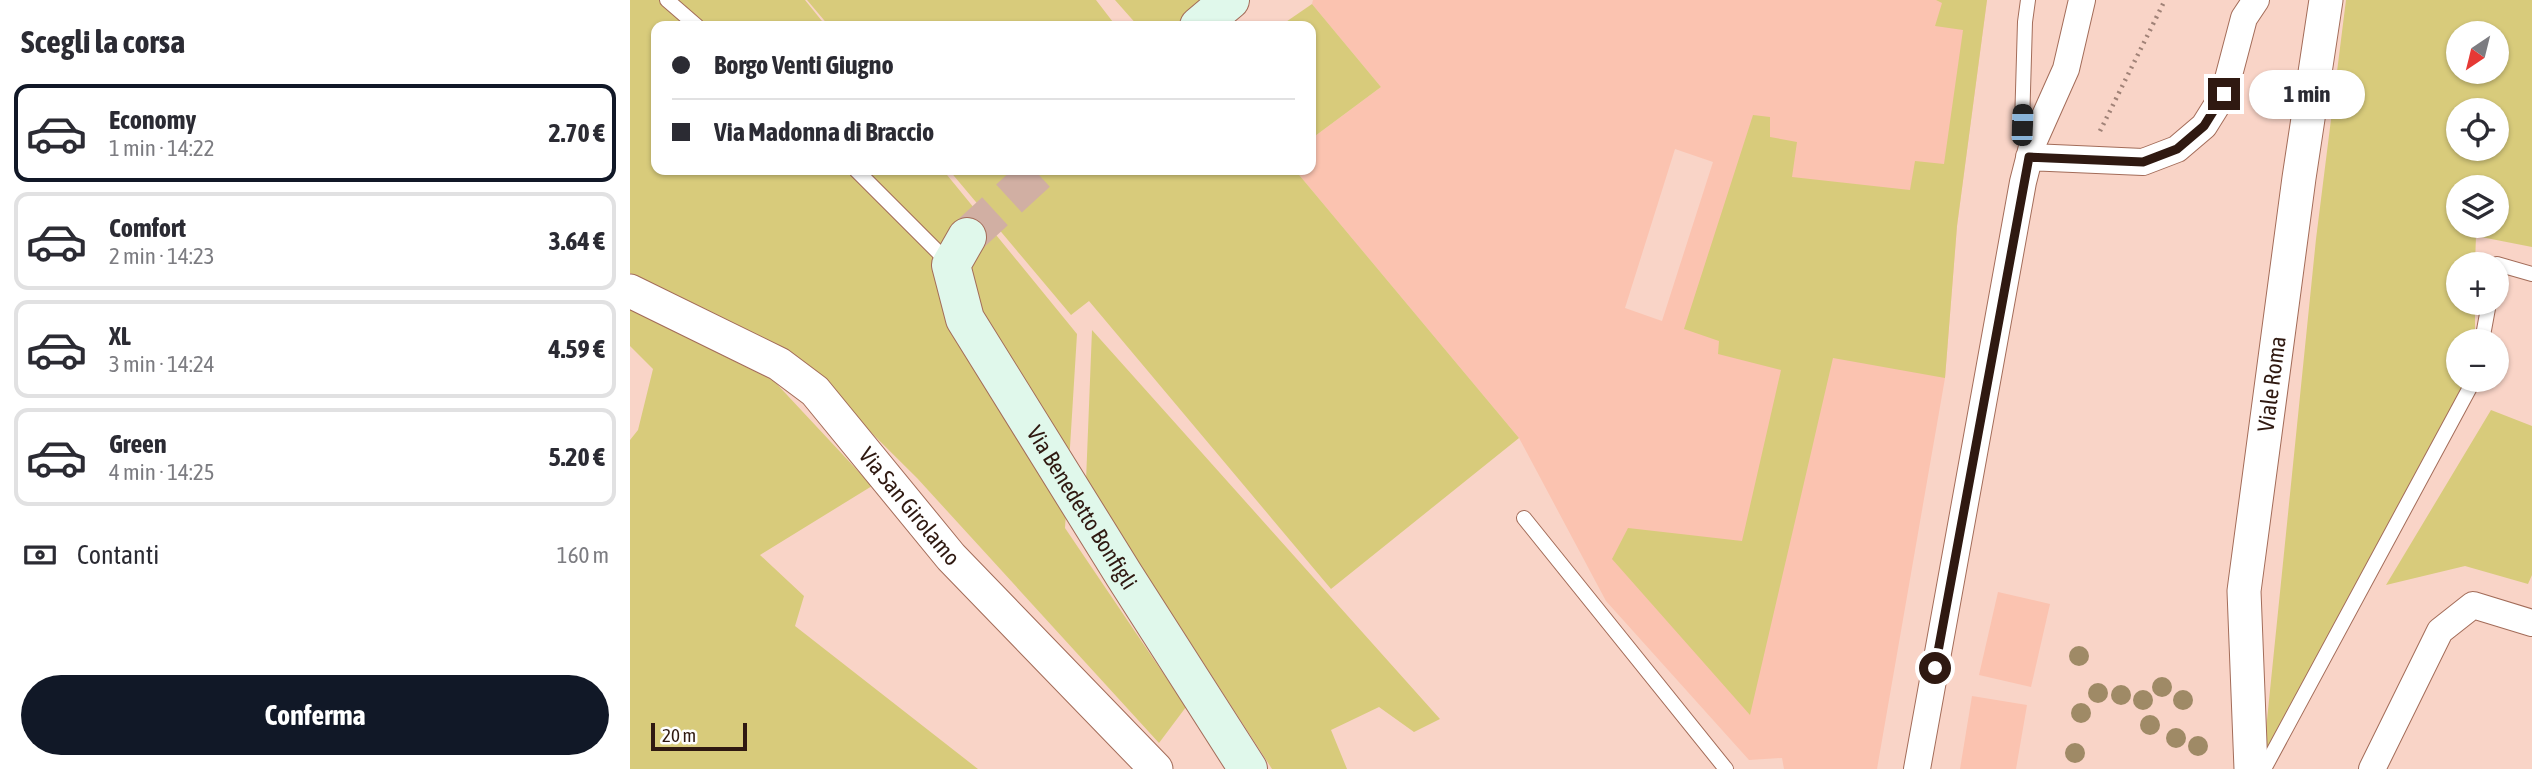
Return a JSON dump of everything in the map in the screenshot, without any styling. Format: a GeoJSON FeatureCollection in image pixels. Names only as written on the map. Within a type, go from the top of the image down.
{"type":"FeatureCollection","features":[{"type":"Feature","properties":{"kind":"main road"},"geometry":{"type":"LineString","coordinates":[[1205,21],[1230,0]]}},
{"type":"Feature","properties":{"kind":"main road","name":"Via Benedetto Bonfigli"},"geometry":{"type":"LineString","coordinates":[[959,251],[965,319],[1248,769]]}},
{"type":"Feature","properties":{"kind":"street"},"geometry":{"type":"LineString","coordinates":[[1917,769],[2031,150],[2066,69],[2082,0]]}},
{"type":"Feature","properties":{"kind":"street"},"geometry":{"type":"LineString","coordinates":[[2031,150],[2143,162],[2177,149],[2204,126],[2224,94],[2244,18],[2256,0]]}},
{"type":"Feature","properties":{"kind":"street","name":"Viale Roma"},"geometry":{"type":"LineString","coordinates":[[2252,769],[2244,591],[2326,0]]}},
{"type":"Feature","properties":{"kind":"street","name":"Via San Girolamo"},"geometry":{"type":"LineString","coordinates":[[630,292],[779,365],[815,391],[951,557],[1156,769]]}},
{"type":"Feature","properties":{"kind":"street"},"geometry":{"type":"LineString","coordinates":[[2372,769],[2440,631],[2473,605],[2532,623]]}},
{"type":"Feature","properties":{"kind":"lane"},"geometry":{"type":"LineString","coordinates":[[667,0],[691,21]]}},
{"type":"Feature","properties":{"kind":"lane"},"geometry":{"type":"LineString","coordinates":[[2028,0],[2022,125],[2031,150]]}},
{"type":"Feature","properties":{"kind":"lane"},"geometry":{"type":"LineString","coordinates":[[862,175],[959,251]]}},
{"type":"Feature","properties":{"kind":"lane"},"geometry":{"type":"LineString","coordinates":[[2509,267],[2532,274]]}},
{"type":"Feature","properties":{"kind":"lane"},"geometry":{"type":"LineString","coordinates":[[2263,769],[2467,392]]}},
{"type":"Feature","properties":{"kind":"lane"},"geometry":{"type":"LineString","coordinates":[[1524,518],[1726,769]]}},
{"type":"Feature","properties":{"kind":"path"},"geometry":{"type":"LineString","coordinates":[[2097,134],[2102,129],[2165,0]]}},
{"type":"Feature","properties":{"kind":"shaded area"},"geometry":{"type":"Polygon","coordinates":[[[630,0],[805,0],[822,21],[651,21],[651,175],[947,175],[1077,334],[1065,528],[1186,707],[1159,743],[917,478],[790,352],[630,273],[630,0]]]}},
{"type":"Feature","properties":{"kind":"shaded area"},"geometry":{"type":"Polygon","coordinates":[[[807,0],[1096,0],[1112,21],[825,21],[807,0]]]}},
{"type":"Feature","properties":{"kind":"shaded area"},"geometry":{"type":"Polygon","coordinates":[[[1115,0],[1233,0],[1229,21],[1134,21],[1115,0]]]}},
{"type":"Feature","properties":{"kind":"shaded area"},"geometry":{"type":"Polygon","coordinates":[[[1313,0],[1987,0],[1957,226],[1945,378],[1877,769],[1784,769],[1782,758],[1749,760],[1606,601],[1519,438],[1299,175],[1316,175],[1316,135],[1381,87],[1312,4],[1313,0]],[[1675,149],[1625,308],[1662,321],[1713,162],[1675,149]]]}},
{"type":"Feature","properties":{"kind":"shaded area"},"geometry":{"type":"Polygon","coordinates":[[[1936,0],[1987,0],[1957,226],[1945,378],[1833,358],[1750,715],[1612,559],[1628,528],[1742,541],[1781,370],[1718,354],[1719,341],[1684,329],[1753,115],[1770,117],[1770,137],[1797,142],[1792,177],[1910,190],[1915,161],[1944,164],[1963,30],[1935,26],[1942,3],[1936,0]]]}},
{"type":"Feature","properties":{"kind":"shaded area"},"geometry":{"type":"Polygon","coordinates":[[[2346,0],[2532,0],[2532,247],[2486,238],[2509,238],[2509,175],[2446,175],[2446,238],[2476,238],[2475,252],[2446,252],[2446,315],[2475,315],[2475,329],[2446,329],[2446,392],[2467,392],[2262,769],[2316,239],[2346,0]]]}},
{"type":"Feature","properties":{"kind":"shaded area"},"geometry":{"type":"Polygon","coordinates":[[[1312,4],[1381,87],[1316,135],[1316,21],[1287,21],[1312,4]]]}},
{"type":"Feature","properties":{"kind":"shaded area"},"geometry":{"type":"Polygon","coordinates":[[[953,175],[1299,175],[1519,438],[1331,589],[1089,301],[1071,315],[953,175]]]}},
{"type":"Feature","properties":{"kind":"shaded area"},"geometry":{"type":"Polygon","coordinates":[[[630,309],[774,381],[872,486],[760,555],[804,596],[795,626],[978,769],[630,769],[630,440],[638,430],[653,369],[630,346],[630,309]]]}},
{"type":"Feature","properties":{"kind":"shaded area"},"geometry":{"type":"Polygon","coordinates":[[[1092,330],[1440,719],[1414,732],[1379,707],[1331,730],[1347,769],[1272,769],[1086,481],[1092,330]]]}},
{"type":"Feature","properties":{"kind":"shaded area"},"geometry":{"type":"Polygon","coordinates":[[[2491,410],[2532,426],[2532,575],[2528,584],[2465,566],[2386,585],[2491,410]]]}},
{"type":"Feature","properties":{"kind":"shaded area"},"geometry":{"type":"Polygon","coordinates":[[[1998,592],[2050,604],[2031,687],[1979,675],[1998,592]]]}},
{"type":"Feature","properties":{"kind":"shaded area"},"geometry":{"type":"Polygon","coordinates":[[[1972,696],[2027,705],[2016,769],[1960,769],[1972,696]]]}},
{"type":"Feature","properties":{"kind":"tunnel"},"geometry":{"type":"LineString","coordinates":[[967,237],[1035,175]]}},
{"type":"Feature","properties":{"kind":"route"},"geometry":{"type":"LineString","coordinates":[[1935,668],[2029,157],[2143,162],[2177,149],[2204,126],[2224,94]]}}]}
